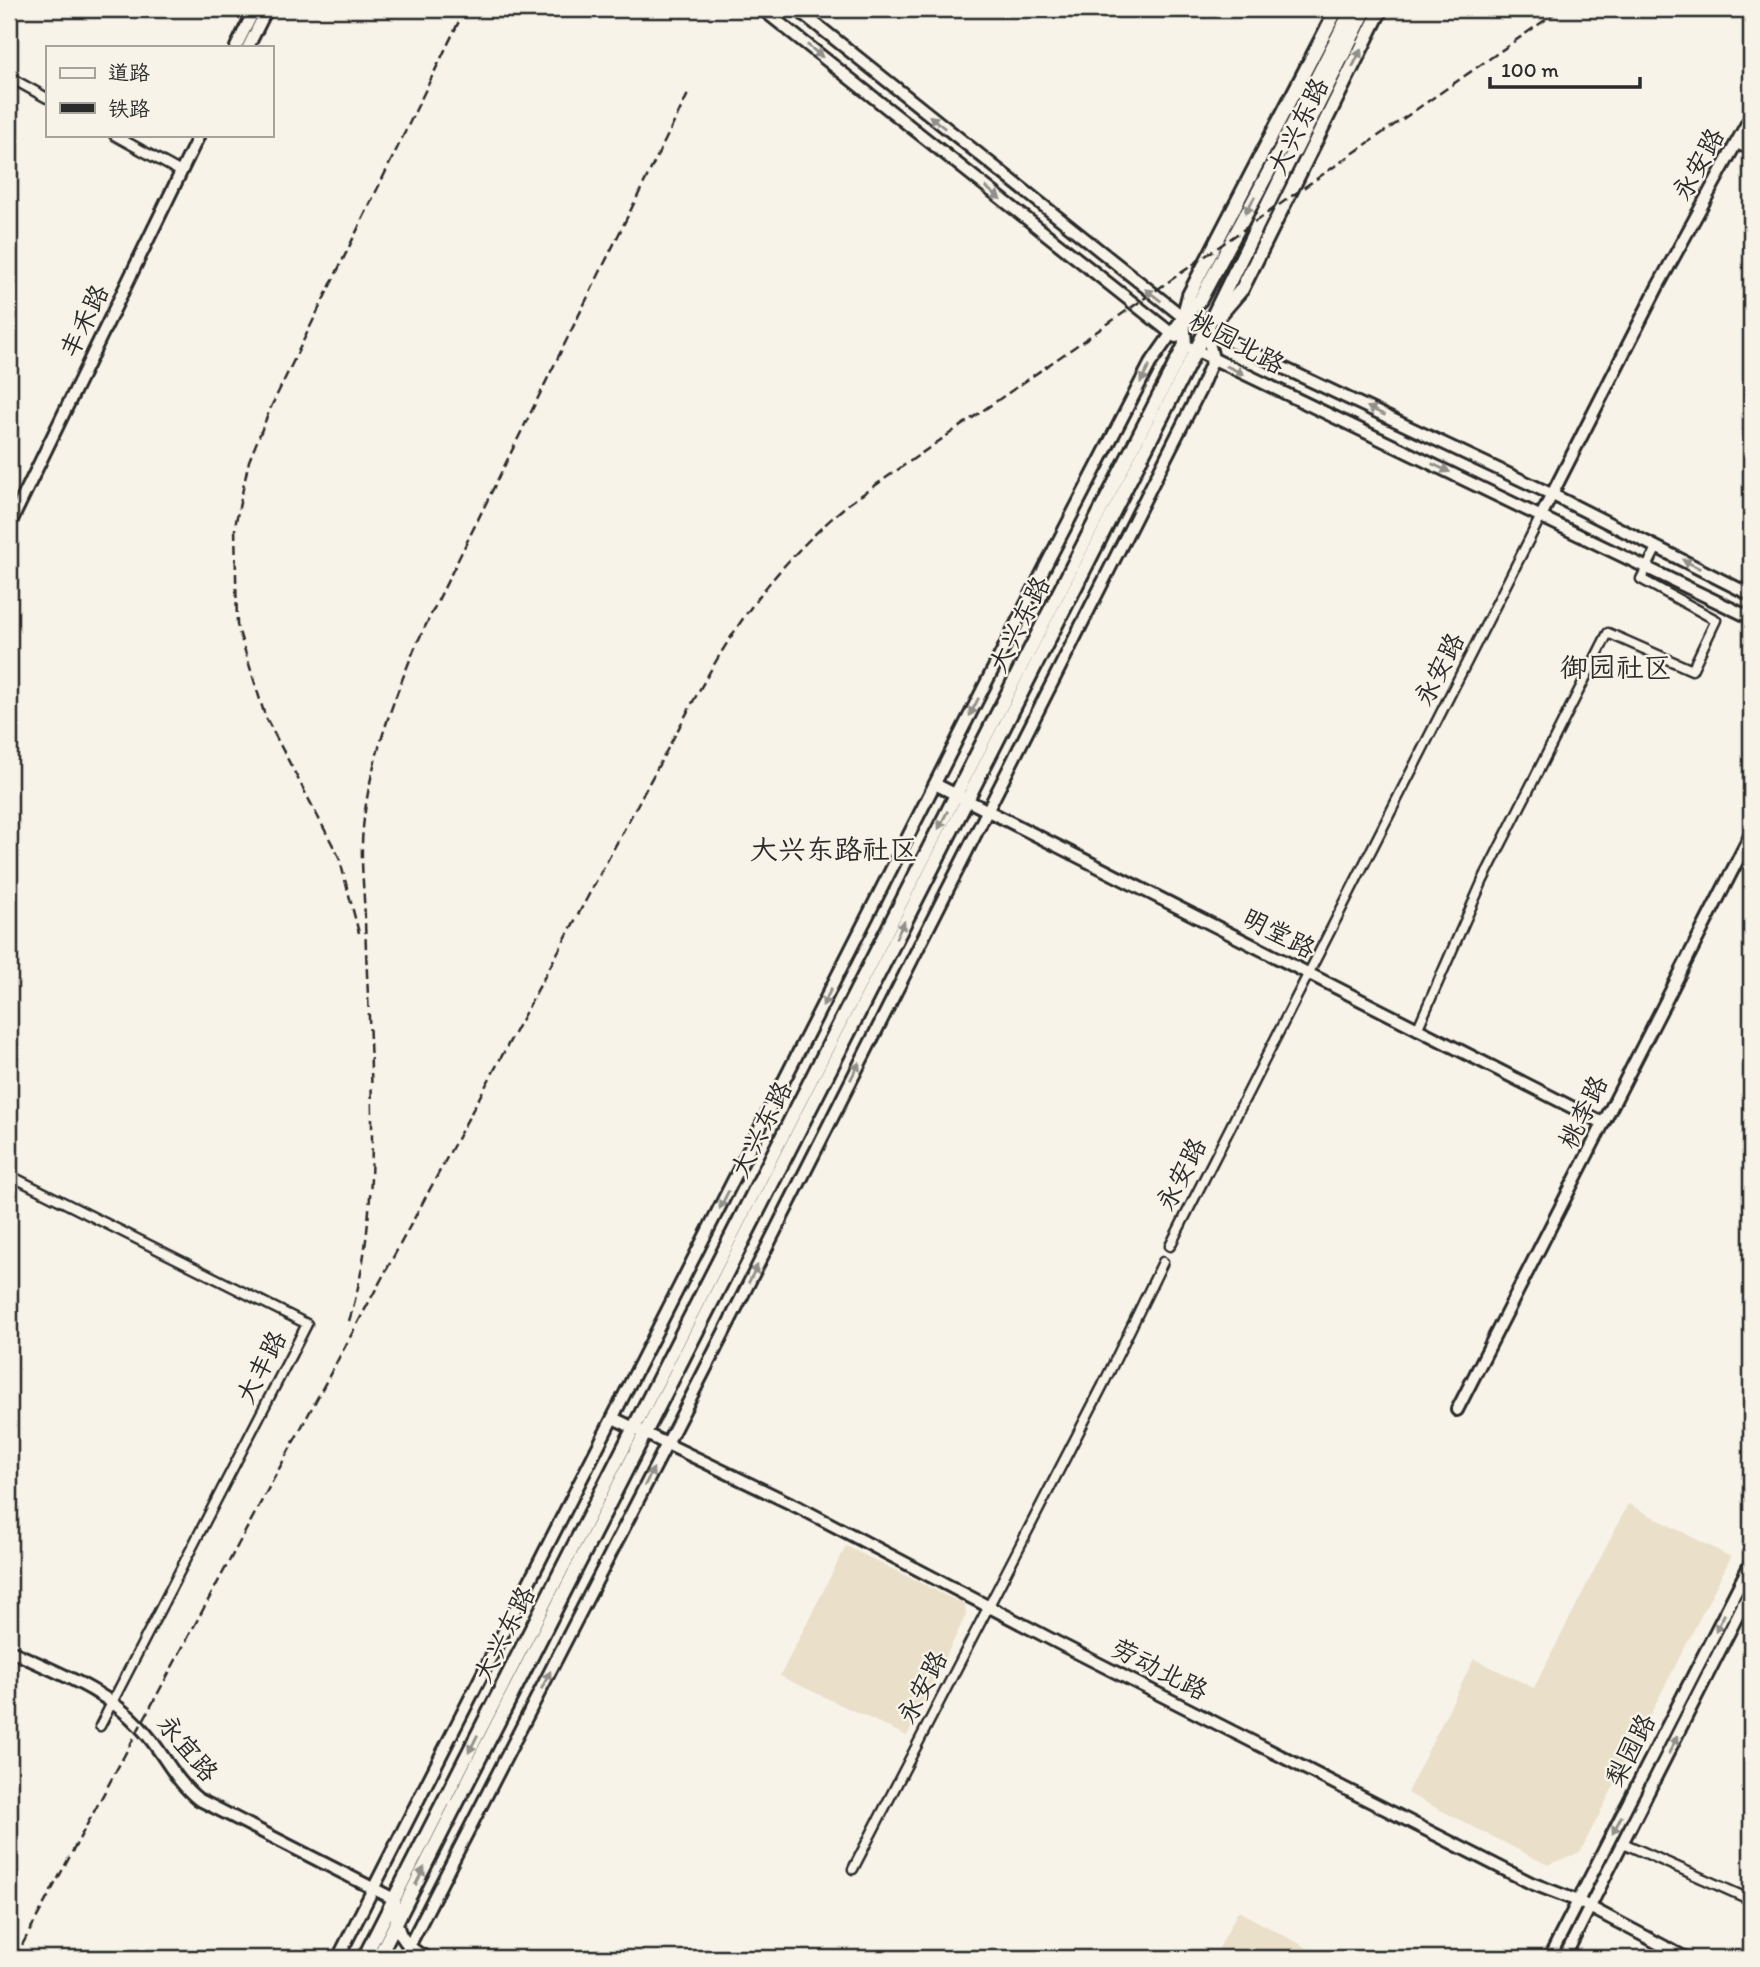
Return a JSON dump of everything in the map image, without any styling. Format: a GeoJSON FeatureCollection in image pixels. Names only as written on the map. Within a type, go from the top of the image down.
{"type":"FeatureCollection","features":[{"type":"Feature","properties":{"kind":"highway"},"geometry":{"type":"LineString","coordinates":[[1316,95],[1353,9]]}},
{"type":"Feature","properties":{"kind":"highway"},"geometry":{"type":"LineString","coordinates":[[1289,148],[1365,9]]}},
{"type":"Feature","properties":{"kind":"main road"},"geometry":{"type":"LineString","coordinates":[[236,46],[255,9]]}},
{"type":"Feature","properties":{"kind":"main road"},"geometry":{"type":"LineString","coordinates":[[248,46],[267,9]]}},
{"type":"Feature","properties":{"kind":"main road","name":"桃园北路"},"geometry":{"type":"LineString","coordinates":[[762,9],[1190,347],[1751,618]]}},
{"type":"Feature","properties":{"kind":"main road","name":"桃园北路"},"geometry":{"type":"LineString","coordinates":[[797,9],[1183,317],[1551,494],[1751,595]]}},
{"type":"Feature","properties":{"kind":"main road","name":"大兴东路"},"geometry":{"type":"LineString","coordinates":[[1190,347],[1183,317],[1189,295],[1337,9]]}},
{"type":"Feature","properties":{"kind":"main road","name":"大兴东路"},"geometry":{"type":"LineString","coordinates":[[364,1958],[638,1431],[1190,347],[1242,289],[1381,9]]}},
{"type":"Feature","properties":{"kind":"main road","name":"永安路"},"geometry":{"type":"LineString","coordinates":[[1541,516],[1751,116]]}},
{"type":"Feature","properties":{"kind":"main road","name":"丰禾路"},"geometry":{"type":"LineString","coordinates":[[9,526],[199,136]]}},
{"type":"Feature","properties":{"kind":"main road","name":"大兴东路"},"geometry":{"type":"LineString","coordinates":[[1183,317],[1200,300],[1289,148]]}},
{"type":"Feature","properties":{"kind":"main road","name":"大兴东路"},"geometry":{"type":"LineString","coordinates":[[1206,330],[1289,148]]}},
{"type":"Feature","properties":{"kind":"main road"},"geometry":{"type":"LineString","coordinates":[[338,1958],[1150,364],[1183,317]]}},
{"type":"Feature","properties":{"kind":"main road"},"geometry":{"type":"LineString","coordinates":[[405,1953],[666,1444],[1213,359],[1206,330]]}},
{"type":"Feature","properties":{"kind":"main road","name":"明堂路"},"geometry":{"type":"LineString","coordinates":[[935,784],[1602,1123]]}},
{"type":"Feature","properties":{"kind":"main road","name":"桃李路"},"geometry":{"type":"LineString","coordinates":[[1457,1410],[1751,834]]}},
{"type":"Feature","properties":{"kind":"main road","name":"劳动北路"},"geometry":{"type":"LineString","coordinates":[[613,1418],[800,1508],[1531,1883],[1578,1901],[1686,1958]]}},
{"type":"Feature","properties":{"kind":"main road","name":"大兴东路"},"geometry":{"type":"LineString","coordinates":[[378,1958],[638,1431]]}},
{"type":"Feature","properties":{"kind":"main road","name":"梨园路"},"geometry":{"type":"LineString","coordinates":[[1549,1958],[1751,1562]]}},
{"type":"Feature","properties":{"kind":"main road","name":"梨园路"},"geometry":{"type":"LineString","coordinates":[[1564,1958],[1751,1589]]}},
{"type":"Feature","properties":{"kind":"main road","name":"永宜路"},"geometry":{"type":"LineString","coordinates":[[9,1650],[113,1701],[141,1727],[182,1784],[198,1799],[394,1899]]}},
{"type":"Feature","properties":{"kind":"main road"},"geometry":{"type":"LineString","coordinates":[[394,1899],[396,1923],[405,1953]]}},
{"type":"Feature","properties":{"kind":"main road"},"geometry":{"type":"LineString","coordinates":[[405,1953],[427,1958]]}},
{"type":"Feature","properties":{"kind":"street"},"geometry":{"type":"LineString","coordinates":[[9,77],[46,97]]}},
{"type":"Feature","properties":{"kind":"street"},"geometry":{"type":"LineString","coordinates":[[116,136],[181,172]]}},
{"type":"Feature","properties":{"kind":"street"},"geometry":{"type":"LineString","coordinates":[[1735,143],[1751,151]]}},
{"type":"Feature","properties":{"kind":"street","name":"永安路"},"geometry":{"type":"LineString","coordinates":[[1170,1246],[1541,516]]}},
{"type":"Feature","properties":{"kind":"street"},"geometry":{"type":"LineString","coordinates":[[1417,1030],[1483,880],[1608,633],[1692,670],[1716,620],[1641,579],[1657,547]]}},
{"type":"Feature","properties":{"kind":"street","name":"大丰路"},"geometry":{"type":"LineString","coordinates":[[9,1175],[307,1324],[100,1726]]}},
{"type":"Feature","properties":{"kind":"street","name":"永安路"},"geometry":{"type":"LineString","coordinates":[[853,1869],[1104,1385],[1163,1262]]}},
{"type":"Feature","properties":{"kind":"street"},"geometry":{"type":"LineString","coordinates":[[1623,1843],[1751,1900]]}},
{"type":"Feature","properties":{"kind":"shaded area"},"geometry":{"type":"Polygon","coordinates":[[[1628,1504],[1731,1557],[1580,1852],[1548,1865],[1407,1793],[1474,1659],[1534,1688],[1628,1504]]]}},
{"type":"Feature","properties":{"kind":"shaded area"},"geometry":{"type":"Polygon","coordinates":[[[846,1546],[965,1605],[966,1615],[907,1736],[780,1676],[846,1546]]]}},
{"type":"Feature","properties":{"kind":"shaded area"},"geometry":{"type":"Polygon","coordinates":[[[1238,1911],[1326,1958],[1214,1958],[1238,1911]]]}},
{"type":"Feature","properties":{"kind":"railway"},"geometry":{"type":"LineString","coordinates":[[359,933],[339,857],[265,716],[237,625],[235,526],[249,461],[271,407],[465,9]]}},
{"type":"Feature","properties":{"kind":"railway"},"geometry":{"type":"LineString","coordinates":[[15,1958],[695,698],[728,642],[761,594],[799,550],[847,505],[1561,9]]}},
{"type":"Feature","properties":{"kind":"railway"},"geometry":{"type":"LineString","coordinates":[[349,1321],[368,1226],[371,1175],[371,1069],[362,851],[366,804],[376,758],[390,712],[416,645],[689,92]]}},
{"type":"Feature","properties":{"kind":"district","name":"御园社区"},"geometry":{"type":"Point","coordinates":[1616,667]}},
{"type":"Feature","properties":{"kind":"district","name":"大兴东路社区"},"geometry":{"type":"Point","coordinates":[834,849]}}]}
